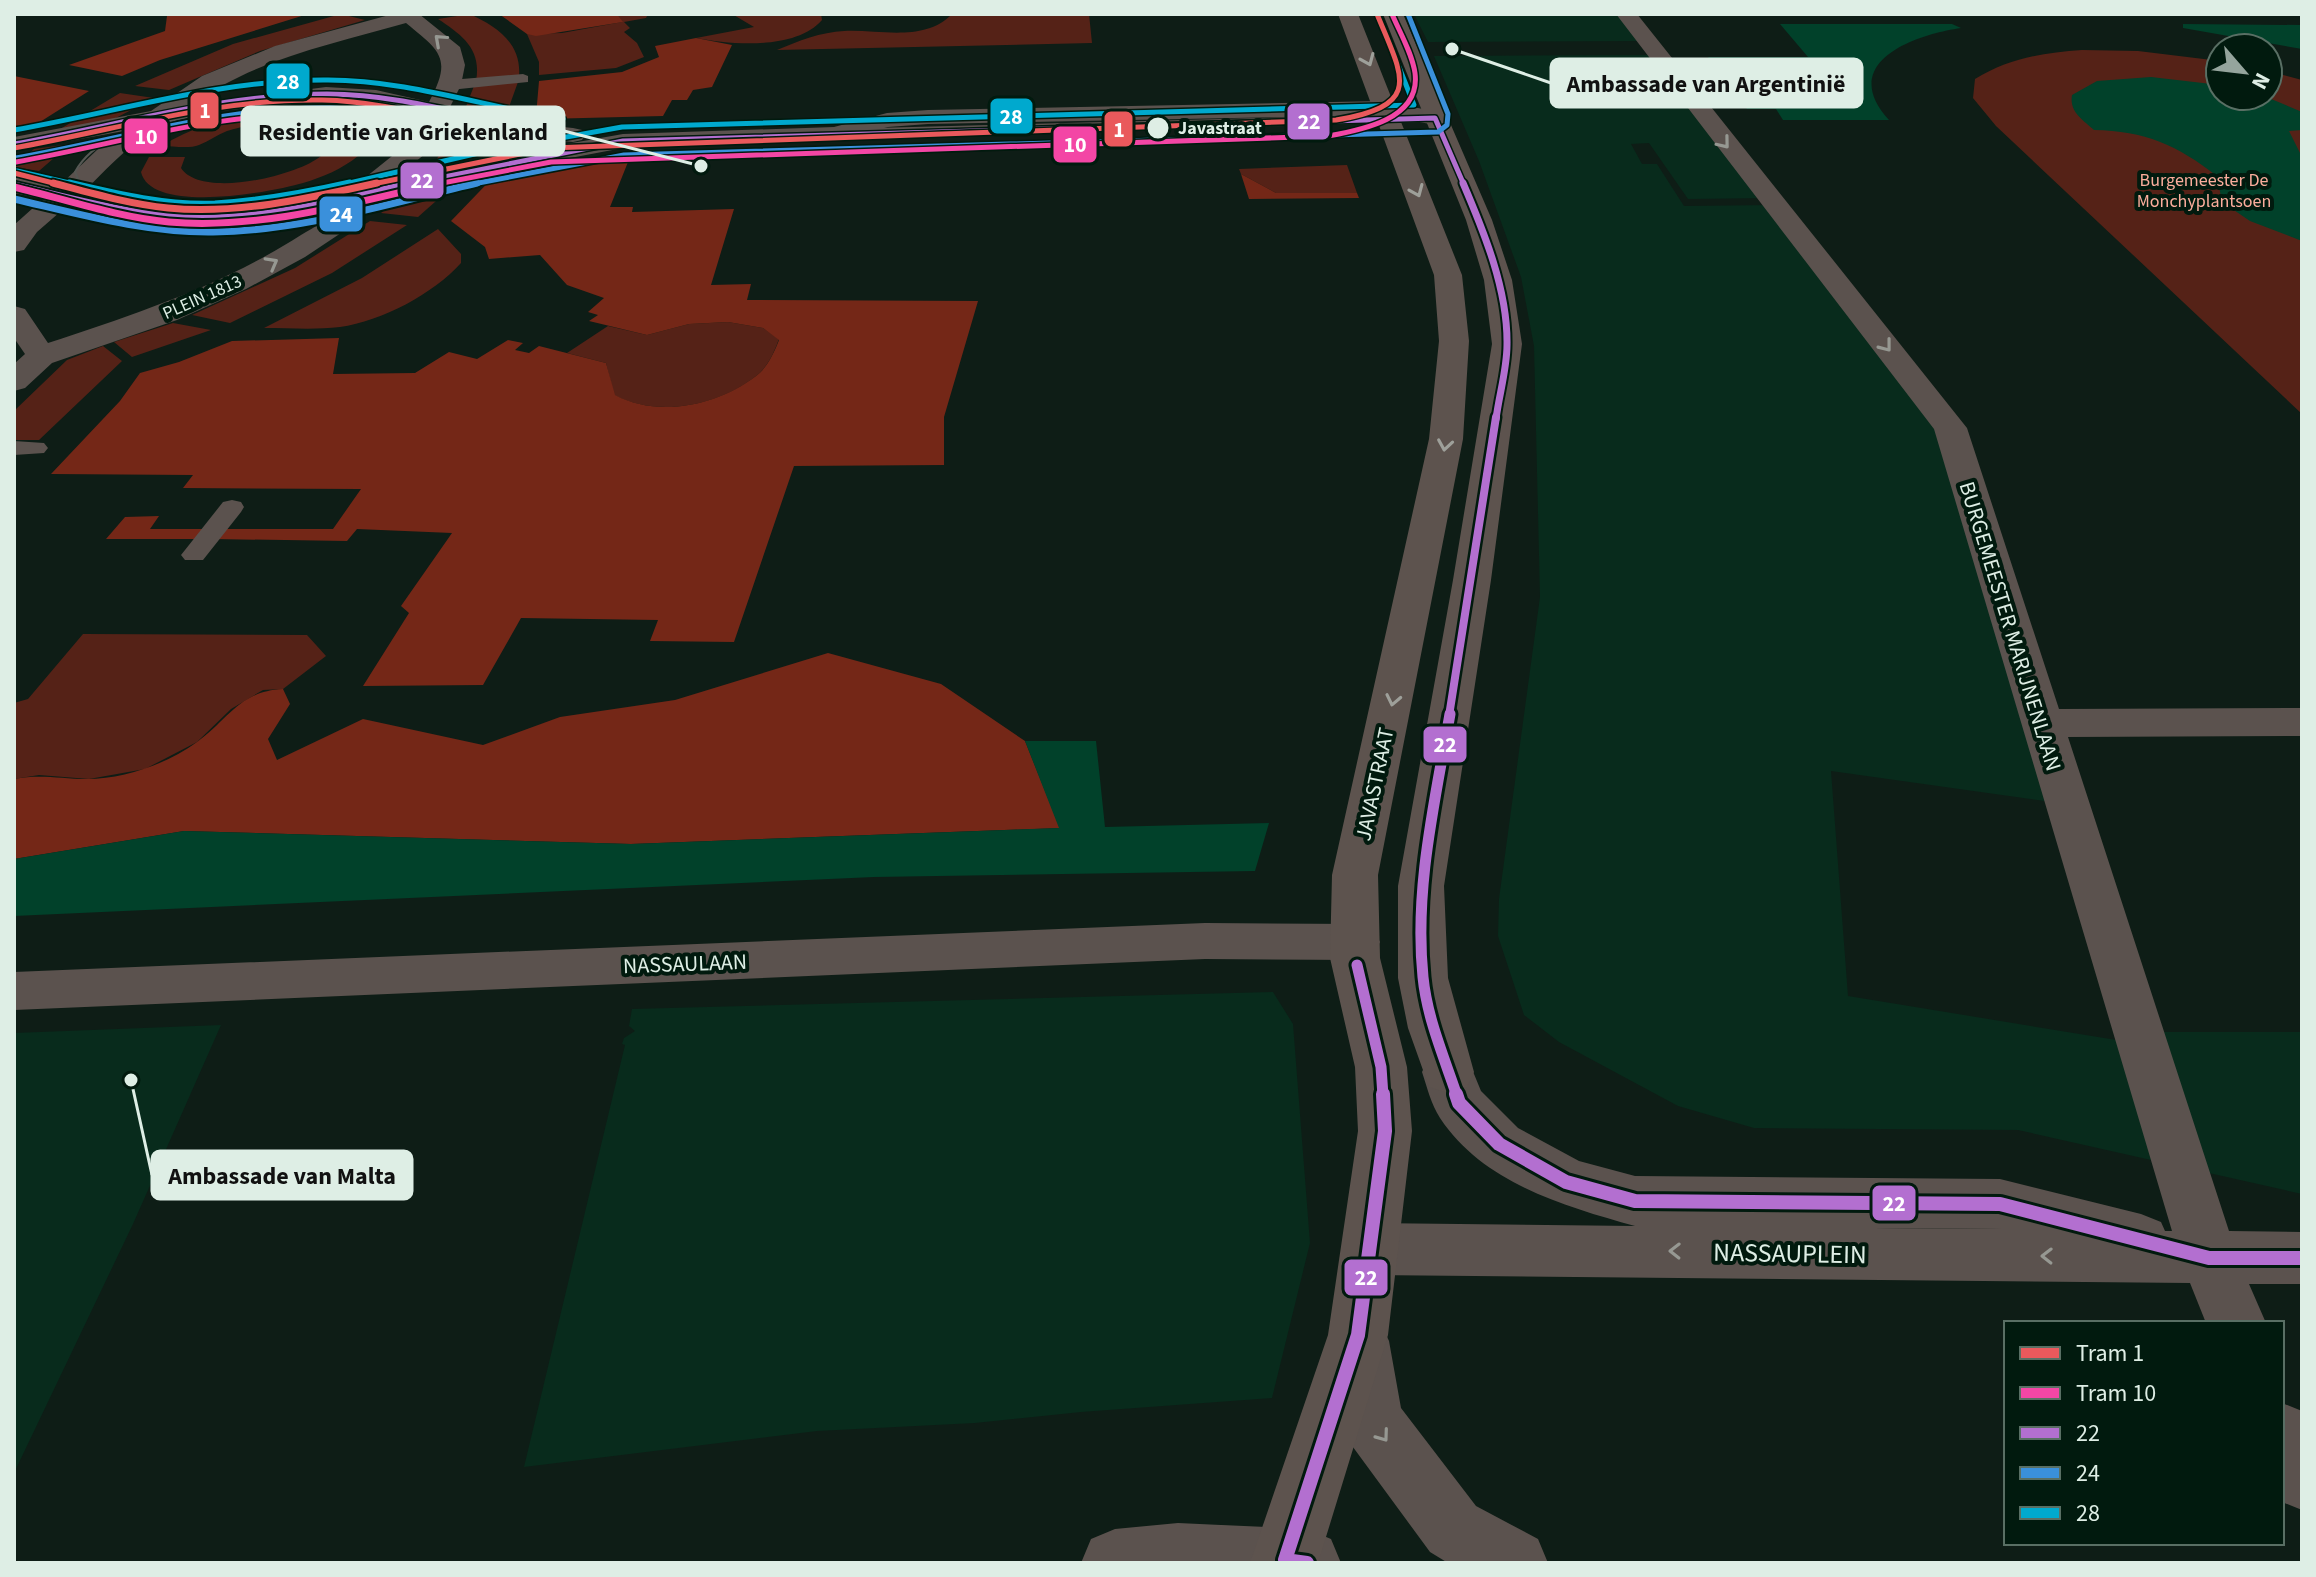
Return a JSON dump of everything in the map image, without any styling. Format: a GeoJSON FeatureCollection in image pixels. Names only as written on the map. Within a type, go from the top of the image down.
{"type":"FeatureCollection","features":[{"type":"Feature","properties":{"kind":"street","name":"JAVASTRAAT"},"geometry":{"type":"LineString","coordinates":[[1292,1562],[1358,1335],[1370,1249],[1385,1131],[1381,1067],[1355,958],[1355,875],[1446,439],[1454,341],[1448,275],[1348,14]]}},
{"type":"Feature","properties":{"kind":"street"},"geometry":{"type":"LineString","coordinates":[[623,141],[835,134],[872,143],[900,145],[1435,118],[1393,14]]}},
{"type":"Feature","properties":{"kind":"street","name":"BURGEMEESTER MARIJNENLAAN"},"geometry":{"type":"LineString","coordinates":[[1626,14],[1950,428],[2209,1258],[2235,1321]]}},
{"type":"Feature","properties":{"kind":"street","name":"PLEIN 1813"},"geometry":{"type":"LineString","coordinates":[[14,244],[27,226],[62,198],[107,154],[210,81],[334,35],[410,15],[449,47],[454,65],[450,85],[417,148],[360,195],[350,215],[295,251],[236,283],[166,314],[24,338]]}},
{"type":"Feature","properties":{"kind":"street","name":"PLEIN 1813"},"geometry":{"type":"LineString","coordinates":[[24,143],[257,100],[326,94],[376,97],[514,129],[623,141]]}},
{"type":"Feature","properties":{"kind":"street","name":"NASSAUPLEIN"},"geometry":{"type":"LineString","coordinates":[[1435,118],[1479,220],[1498,280],[1507,344],[1472,580],[1421,886],[1423,978],[1434,1028],[1459,1103],[1499,1144],[1566,1182],[1635,1201],[2000,1204],[2209,1258]]}},
{"type":"Feature","properties":{"kind":"street","name":"PLEIN 1813"},"geometry":{"type":"LineString","coordinates":[[14,185],[134,212],[213,218],[303,208],[486,166],[623,141]]}},
{"type":"Feature","properties":{"kind":"street"},"geometry":{"type":"LineString","coordinates":[[14,381],[24,338]]}},
{"type":"Feature","properties":{"kind":"street"},"geometry":{"type":"LineString","coordinates":[[2042,723],[2302,722]]}},
{"type":"Feature","properties":{"kind":"street","name":"NASSAULAAN"},"geometry":{"type":"LineString","coordinates":[[14,991],[1205,941],[1356,942]]}},
{"type":"Feature","properties":{"kind":"street","name":"NASSAUPLEIN"},"geometry":{"type":"LineString","coordinates":[[1370,1249],[2302,1258]]}},
{"type":"Feature","properties":{"kind":"street"},"geometry":{"type":"LineString","coordinates":[[1358,1335],[1372,1421],[1453,1529],[1514,1563]]}},
{"type":"Feature","properties":{"kind":"street"},"geometry":{"type":"LineString","coordinates":[[2284,1438],[2302,1478]]}},
{"type":"Feature","properties":{"kind":"street"},"geometry":{"type":"LineString","coordinates":[[1115,1563],[1178,1557],[1292,1562]]}},
{"type":"Feature","properties":{"kind":"lane"},"geometry":{"type":"LineString","coordinates":[[450,85],[523,79]]}},
{"type":"Feature","properties":{"kind":"lane"},"geometry":{"type":"LineString","coordinates":[[194,555],[232,507]]}},
{"type":"Feature","properties":{"kind":"shaded area"},"geometry":{"type":"Polygon","coordinates":[[[159,14],[308,14],[160,60],[122,76],[69,65],[165,31],[167,16],[159,14]]]}},
{"type":"Feature","properties":{"kind":"shaded area"},"geometry":{"type":"Polygon","coordinates":[[[499,14],[617,14],[623,22],[536,36],[527,34],[499,14]]]}},
{"type":"Feature","properties":{"kind":"shaded area"},"geometry":{"type":"Polygon","coordinates":[[[1414,14],[1626,14],[1644,41],[1428,42],[1414,14]]]}},
{"type":"Feature","properties":{"kind":"shaded area"},"geometry":{"type":"Polygon","coordinates":[[[1780,24],[1952,24],[1961,28],[1903,45],[1876,68],[1872,83],[1875,100],[1889,120],[1783,120],[1776,109],[1747,109],[1708,57],[1808,57],[1780,24]]]}},
{"type":"Feature","properties":{"kind":"shaded area"},"geometry":{"type":"Polygon","coordinates":[[[2183,24],[2302,25],[2302,49],[2284,46],[2284,32],[2206,32],[2183,28],[2183,24]]]}},
{"type":"Feature","properties":{"kind":"shaded area"},"geometry":{"type":"Polygon","coordinates":[[[696,38],[732,45],[712,87],[693,90],[687,100],[672,100],[663,116],[544,119],[536,116],[539,81],[622,72],[659,57],[655,46],[696,38]]]}},
{"type":"Feature","properties":{"kind":"shaded area"},"geometry":{"type":"Polygon","coordinates":[[[1654,55],[1770,198],[1688,199],[1649,143],[1631,144],[1642,164],[1657,164],[1684,206],[1776,205],[1949,428],[2066,804],[1831,771],[1848,996],[2141,1044],[2139,1032],[2302,1032],[2302,1194],[2018,1130],[1754,1128],[1678,1106],[1559,1042],[1524,1015],[1498,936],[1499,899],[1540,597],[1534,346],[1521,277],[1479,161],[1434,56],[1654,55]]]}},
{"type":"Feature","properties":{"kind":"shaded area"},"geometry":{"type":"Polygon","coordinates":[[[14,76],[89,91],[24,132],[14,133],[14,76]]]}},
{"type":"Feature","properties":{"kind":"shaded area"},"geometry":{"type":"Polygon","coordinates":[[[2151,77],[2204,83],[2204,112],[2284,112],[2284,104],[2302,112],[2302,130],[2289,131],[2302,157],[2302,241],[2250,221],[2222,202],[2217,176],[2174,148],[2129,133],[2094,130],[2078,115],[2072,95],[2097,81],[2151,77]]]}},
{"type":"Feature","properties":{"kind":"shaded area"},"geometry":{"type":"Polygon","coordinates":[[[628,162],[610,207],[633,207],[632,212],[734,209],[711,285],[751,284],[747,300],[978,301],[944,417],[944,465],[794,466],[734,642],[650,641],[658,620],[521,618],[483,685],[363,686],[409,613],[401,606],[452,533],[357,529],[347,541],[213,539],[222,529],[333,529],[361,489],[183,488],[193,475],[51,474],[120,401],[140,373],[179,362],[232,341],[339,338],[333,374],[415,373],[449,352],[477,359],[508,340],[523,343],[515,350],[529,353],[539,346],[606,363],[615,395],[650,406],[668,407],[706,401],[741,386],[764,369],[779,340],[763,328],[728,322],[689,324],[647,335],[589,321],[598,315],[588,312],[604,298],[567,285],[540,255],[489,259],[485,247],[451,221],[504,166],[628,162]]]}},
{"type":"Feature","properties":{"kind":"shaded area"},"geometry":{"type":"Polygon","coordinates":[[[1241,174],[1276,193],[1357,193],[1359,198],[1249,199],[1241,174]]]}},
{"type":"Feature","properties":{"kind":"shaded area"},"geometry":{"type":"Polygon","coordinates":[[[159,516],[150,529],[208,529],[199,539],[106,539],[125,517],[159,516]]]}},
{"type":"Feature","properties":{"kind":"shaded area"},"geometry":{"type":"Polygon","coordinates":[[[828,653],[941,684],[1025,741],[1060,828],[631,844],[184,831],[14,859],[14,779],[101,778],[145,769],[185,750],[235,708],[268,691],[283,689],[290,704],[268,739],[277,760],[363,719],[483,745],[560,717],[675,700],[828,653]]]}},
{"type":"Feature","properties":{"kind":"shaded area"},"geometry":{"type":"Polygon","coordinates":[[[1025,741],[1096,741],[1105,827],[1269,823],[1255,871],[874,877],[14,916],[14,859],[184,831],[631,844],[1059,828],[1025,741]]]}},
{"type":"Feature","properties":{"kind":"shaded area"},"geometry":{"type":"Polygon","coordinates":[[[1273,992],[1293,1024],[1310,1243],[1272,1398],[975,1423],[817,1431],[524,1467],[625,1045],[622,1044],[624,1038],[635,1031],[629,1026],[632,1009],[1273,992]]]}},
{"type":"Feature","properties":{"kind":"shaded area"},"geometry":{"type":"Polygon","coordinates":[[[221,1025],[133,1224],[14,1473],[14,1033],[221,1025]]]}},
{"type":"Feature","properties":{"kind":"green space"},"geometry":{"type":"Polygon","coordinates":[[[341,14],[365,20],[260,51],[169,90],[135,86],[233,44],[341,14]]]}},
{"type":"Feature","properties":{"kind":"green space"},"geometry":{"type":"Polygon","coordinates":[[[470,14],[506,38],[516,55],[519,77],[476,81],[473,52],[462,37],[438,19],[470,14]]]}},
{"type":"Feature","properties":{"kind":"green space"},"geometry":{"type":"Polygon","coordinates":[[[617,14],[648,14],[646,18],[624,22],[630,28],[624,32],[637,43],[644,57],[616,68],[539,75],[539,62],[527,34],[562,33],[622,22],[617,14]]]}},
{"type":"Feature","properties":{"kind":"green space"},"geometry":{"type":"Polygon","coordinates":[[[732,14],[821,14],[822,20],[811,30],[780,41],[745,43],[696,38],[754,27],[732,14]]]}},
{"type":"Feature","properties":{"kind":"green space"},"geometry":{"type":"Polygon","coordinates":[[[952,14],[1089,14],[1092,43],[777,50],[835,32],[914,32],[941,23],[952,14]]]}},
{"type":"Feature","properties":{"kind":"green space","name":"Burgemeester De Monchyplantsoen"},"geometry":{"type":"Polygon","coordinates":[[[2082,50],[2138,51],[2204,59],[2204,112],[2284,112],[2284,75],[2302,80],[2302,414],[1996,126],[1973,98],[1975,79],[2013,61],[2082,50]]]}},
{"type":"Feature","properties":{"kind":"green space"},"geometry":{"type":"Polygon","coordinates":[[[518,82],[505,118],[465,109],[474,86],[518,82]]]}},
{"type":"Feature","properties":{"kind":"green space"},"geometry":{"type":"Polygon","coordinates":[[[120,93],[154,98],[112,120],[57,131],[120,93]]]}},
{"type":"Feature","properties":{"kind":"green space"},"geometry":{"type":"Polygon","coordinates":[[[291,109],[346,113],[370,125],[372,131],[368,144],[332,145],[335,135],[327,128],[314,123],[284,121],[227,131],[195,146],[162,146],[208,124],[291,109]]]}},
{"type":"Feature","properties":{"kind":"green space"},"geometry":{"type":"Polygon","coordinates":[[[456,130],[494,136],[484,152],[436,160],[456,130]]]}},
{"type":"Feature","properties":{"kind":"green space"},"geometry":{"type":"Polygon","coordinates":[[[70,144],[39,171],[14,167],[34,149],[70,144]]]}},
{"type":"Feature","properties":{"kind":"green space"},"geometry":{"type":"Polygon","coordinates":[[[321,156],[358,156],[332,172],[303,183],[214,197],[166,193],[150,185],[141,172],[149,157],[185,157],[181,168],[192,177],[228,183],[292,171],[321,156]]]}},
{"type":"Feature","properties":{"kind":"green space"},"geometry":{"type":"Polygon","coordinates":[[[1347,165],[1357,193],[1276,193],[1241,174],[1239,169],[1347,165]]]}},
{"type":"Feature","properties":{"kind":"green space"},"geometry":{"type":"Polygon","coordinates":[[[471,170],[418,217],[381,213],[416,185],[471,170]]]}},
{"type":"Feature","properties":{"kind":"green space"},"geometry":{"type":"Polygon","coordinates":[[[370,221],[407,225],[332,273],[230,323],[192,315],[295,268],[370,221]]]}},
{"type":"Feature","properties":{"kind":"green space"},"geometry":{"type":"Polygon","coordinates":[[[438,229],[461,254],[461,263],[436,285],[406,304],[373,319],[340,327],[264,328],[362,278],[438,229]]]}},
{"type":"Feature","properties":{"kind":"green space"},"geometry":{"type":"Polygon","coordinates":[[[728,322],[763,328],[779,339],[773,354],[760,372],[741,386],[724,395],[687,405],[649,406],[614,395],[606,363],[567,353],[608,326],[647,335],[689,324],[728,322]]]}},
{"type":"Feature","properties":{"kind":"green space"},"geometry":{"type":"Polygon","coordinates":[[[173,323],[211,330],[132,357],[114,342],[173,323]]]}},
{"type":"Feature","properties":{"kind":"green space"},"geometry":{"type":"Polygon","coordinates":[[[103,346],[122,361],[39,440],[14,440],[14,411],[67,360],[103,346]]]}},
{"type":"Feature","properties":{"kind":"green space"},"geometry":{"type":"Polygon","coordinates":[[[83,634],[307,635],[326,656],[283,689],[263,690],[231,709],[197,742],[145,769],[89,779],[39,775],[14,779],[14,703],[28,699],[83,634]]]}},
{"type":"Feature","properties":{"kind":"tram line","name":"1"},"geometry":{"type":"LineString","coordinates":[[14,173],[126,201],[194,209],[284,201],[550,148],[1326,122],[1373,111],[1394,99],[1400,89],[1401,72],[1377,14]]}},
{"type":"Feature","properties":{"kind":"tram line","name":"10"},"geometry":{"type":"LineString","coordinates":[[14,187],[147,219],[192,223],[283,216],[551,162],[1328,136],[1387,120],[1410,101],[1416,88],[1415,73],[1392,14]]}},
{"type":"Feature","properties":{"kind":"tram line","name":"1"},"geometry":{"type":"LineString","coordinates":[[14,148],[206,110],[283,101],[371,104],[515,134]]}},
{"type":"Feature","properties":{"kind":"tram line","name":"10"},"geometry":{"type":"LineString","coordinates":[[16,162],[207,124],[283,115],[370,118],[513,148]]}},
{"type":"Feature","properties":{"kind":"tram line"},"geometry":{"type":"LineString","coordinates":[[112,196],[79,181],[75,172],[85,159],[111,139],[191,116]]}},
{"type":"Feature","properties":{"kind":"transit line","name":"24"},"geometry":{"type":"LineString","coordinates":[[14,199],[131,226],[213,232],[306,222],[489,180],[624,155],[1438,132],[1447,125],[1448,114],[1408,14]]}},
{"type":"Feature","properties":{"kind":"transit line","name":"28"},"geometry":{"type":"LineString","coordinates":[[17,171],[136,198],[213,204],[301,194],[483,152],[622,127],[1414,105],[1380,19]]}},
{"type":"Feature","properties":{"kind":"transit line","name":"28"},"geometry":{"type":"LineString","coordinates":[[14,130],[209,91],[288,81],[328,80],[387,85],[563,119]]}},
{"type":"Feature","properties":{"kind":"transit line","name":"22"},"geometry":{"type":"LineString","coordinates":[[14,144],[209,106],[287,95],[327,94],[386,99],[561,133]]}},
{"type":"Feature","properties":{"kind":"transit line","name":"24"},"geometry":{"type":"LineString","coordinates":[[16,158],[212,119],[291,109],[330,108],[388,114],[559,147]]}},
{"type":"Feature","properties":{"kind":"transit line","name":"22"},"geometry":{"type":"LineString","coordinates":[[14,185],[134,212],[213,218],[303,208],[486,166],[623,141],[1435,118],[1479,220],[1498,280],[1507,344],[1472,580],[1421,886],[1423,978],[1434,1028],[1459,1103],[1499,1144],[1566,1182],[1635,1201],[2000,1204],[2209,1258],[2302,1258]]}},
{"type":"Feature","properties":{"kind":"transit line","name":"22"},"geometry":{"type":"LineString","coordinates":[[1307,1563],[1285,1560],[1358,1335],[1385,1131],[1381,1067],[1357,965]]}},
{"type":"Feature","properties":{"kind":"place","name":"Ambassade van Argentinië"},"geometry":{"type":"Point","coordinates":[1452,49]}},
{"type":"Feature","properties":{"kind":"place","name":"Javastraat"},"geometry":{"type":"Point","coordinates":[1158,128]}},
{"type":"Feature","properties":{"kind":"place","name":"Residentie van Griekenland"},"geometry":{"type":"Point","coordinates":[701,166]}},
{"type":"Feature","properties":{"kind":"place","name":"Ambassade van Malta"},"geometry":{"type":"Point","coordinates":[131,1080]}}]}
